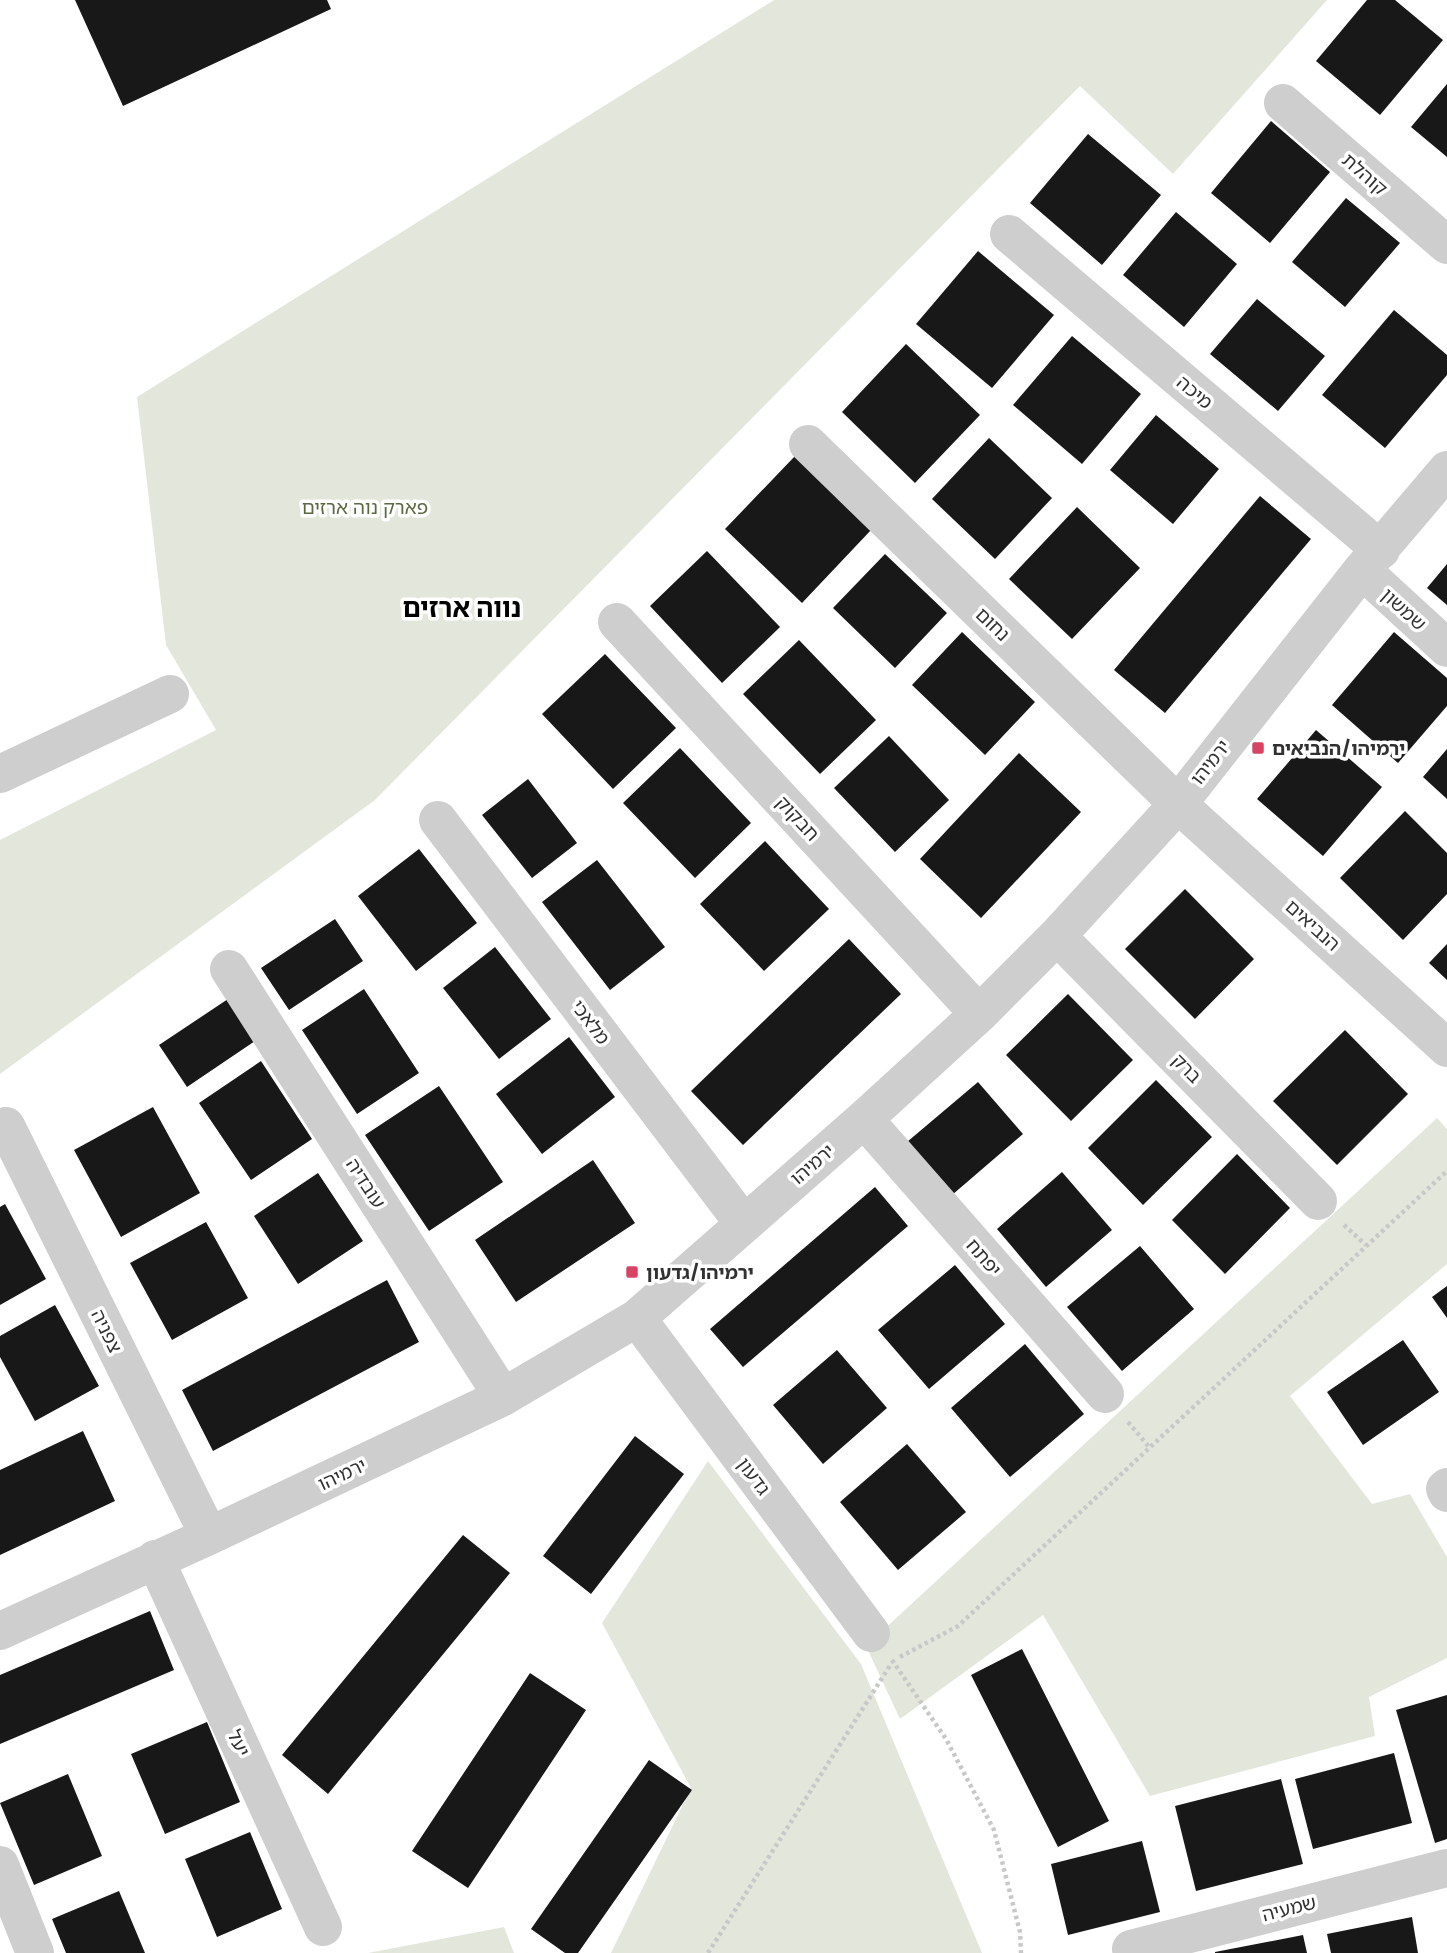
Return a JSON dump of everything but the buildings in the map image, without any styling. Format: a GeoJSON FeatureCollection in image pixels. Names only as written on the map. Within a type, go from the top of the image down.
{"type":"FeatureCollection","features":[{"type":"Feature","properties":{"kind":"street","name":"קוהלת"},"geometry":{"type":"LineString","coordinates":[[1283,103],[1447,245]]}},
{"type":"Feature","properties":{"kind":"street","name":"מיכה"},"geometry":{"type":"LineString","coordinates":[[1009,234],[1371,560]]}},
{"type":"Feature","properties":{"kind":"street","name":"נחום"},"geometry":{"type":"LineString","coordinates":[[808,444],[1178,804]]}},
{"type":"Feature","properties":{"kind":"street","name":"ירמיהו"},"geometry":{"type":"LineString","coordinates":[[0,1631],[503,1397],[637,1318],[979,1014],[1057,936],[1178,804],[1371,560],[1447,470]]}},
{"type":"Feature","properties":{"kind":"street","name":"שמשון"},"geometry":{"type":"LineString","coordinates":[[1371,560],[1447,648]]}},
{"type":"Feature","properties":{"kind":"street","name":"חבקוק"},"geometry":{"type":"LineString","coordinates":[[617,622],[979,1014]]}},
{"type":"Feature","properties":{"kind":"street"},"geometry":{"type":"LineString","coordinates":[[0,774],[170,694]]}},
{"type":"Feature","properties":{"kind":"street","name":"הנביאים"},"geometry":{"type":"LineString","coordinates":[[1178,804],[1447,1048]]}},
{"type":"Feature","properties":{"kind":"street","name":"מלאכי"},"geometry":{"type":"LineString","coordinates":[[438,820],[744,1224]]}},
{"type":"Feature","properties":{"kind":"street","name":"ברק"},"geometry":{"type":"LineString","coordinates":[[1057,936],[1318,1201]]}},
{"type":"Feature","properties":{"kind":"street","name":"עובדיה"},"geometry":{"type":"LineString","coordinates":[[229,969],[503,1397]]}},
{"type":"Feature","properties":{"kind":"street","name":"יפתח"},"geometry":{"type":"LineString","coordinates":[[863,1119],[1105,1394]]}},
{"type":"Feature","properties":{"kind":"street","name":"צפניה"},"geometry":{"type":"LineString","coordinates":[[6,1126],[209,1536]]}},
{"type":"Feature","properties":{"kind":"street","name":"גדעון"},"geometry":{"type":"LineString","coordinates":[[637,1318],[882,1647]]}},
{"type":"Feature","properties":{"kind":"street"},"geometry":{"type":"LineString","coordinates":[[1447,1487],[1447,1493]]}},
{"type":"Feature","properties":{"kind":"street","name":"יעל"},"geometry":{"type":"LineString","coordinates":[[155,1559],[323,1927]]}},
{"type":"Feature","properties":{"kind":"street"},"geometry":{"type":"LineString","coordinates":[[0,1865],[35,1953]]}},
{"type":"Feature","properties":{"kind":"street","name":"שמעיה"},"geometry":{"type":"LineString","coordinates":[[1131,1949],[1447,1868]]}},
{"type":"Feature","properties":{"kind":"path"},"geometry":{"type":"LineString","coordinates":[[708,1953],[882,1647],[958,1626],[1447,1171]]}},
{"type":"Feature","properties":{"kind":"path"},"geometry":{"type":"LineString","coordinates":[[882,1647],[946,1739],[994,1830],[1020,1932],[1021,1953]]}},
{"type":"Feature","properties":{"kind":"green space","name":"פארק נוה ארזים"},"geometry":{"type":"Polygon","coordinates":[[[774,0],[1327,0],[1173,174],[1080,86],[375,800],[0,1074],[0,840],[216,730],[166,645],[137,397],[774,0]]]}},
{"type":"Feature","properties":{"kind":"green space"},"geometry":{"type":"Polygon","coordinates":[[[1437,1118],[1447,1129],[1447,1264],[1290,1396],[1372,1504],[1410,1494],[1447,1557],[1447,1658],[1369,1697],[1375,1736],[1150,1796],[1043,1615],[900,1719],[866,1646],[1437,1118]]]}},
{"type":"Feature","properties":{"kind":"green space"},"geometry":{"type":"Polygon","coordinates":[[[708,1461],[861,1664],[982,1953],[611,1953],[691,1788],[602,1623],[708,1461]]]}},
{"type":"Feature","properties":{"kind":"green space"},"geometry":{"type":"Polygon","coordinates":[[[504,1927],[514,1953],[368,1953],[504,1927]]]}},
{"type":"Feature","properties":{"kind":"place","name":"ירמיהו/הנביאים"},"geometry":{"type":"Point","coordinates":[1258,748]}},
{"type":"Feature","properties":{"kind":"place","name":"ירמיהו/גדעון"},"geometry":{"type":"Point","coordinates":[632,1272]}},
{"type":"Feature","properties":{"kind":"district","name":"נווה ארזים"},"geometry":{"type":"Point","coordinates":[462,608]}}]}
